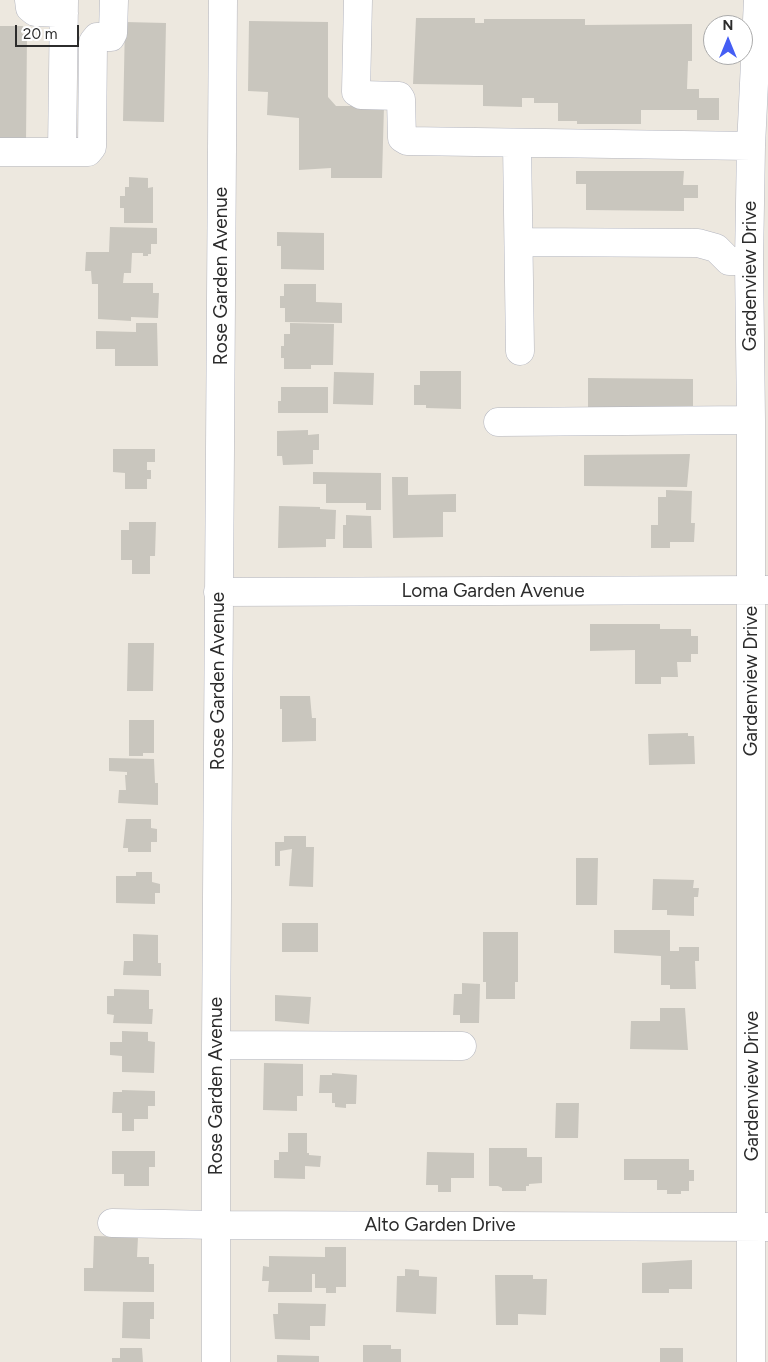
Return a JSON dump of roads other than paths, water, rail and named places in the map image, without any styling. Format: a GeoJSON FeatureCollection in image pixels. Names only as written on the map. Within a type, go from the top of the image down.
{"type":"FeatureCollection","features":[{"type":"Feature","properties":{"kind":"street"},"geometry":{"type":"LineString","coordinates":[[29,0],[30,8],[34,12],[64,6],[62,152]]}},
{"type":"Feature","properties":{"kind":"street"},"geometry":{"type":"LineString","coordinates":[[0,152],[88,152],[92,147],[92,42],[97,37],[111,38],[113,33],[114,0]]}},
{"type":"Feature","properties":{"kind":"street","name":"Rose Garden Avenue"},"geometry":{"type":"LineString","coordinates":[[216,1362],[218,592],[223,0]]}},
{"type":"Feature","properties":{"kind":"street"},"geometry":{"type":"LineString","coordinates":[[358,0],[356,92],[361,96],[399,96],[401,99],[402,138],[407,141],[751,146]]}},
{"type":"Feature","properties":{"kind":"street","name":"Gardenview Drive"},"geometry":{"type":"LineString","coordinates":[[751,1362],[760,1227],[760,590],[751,420],[755,269],[751,146],[758,0]]}},
{"type":"Feature","properties":{"kind":"street"},"geometry":{"type":"LineString","coordinates":[[517,142],[520,351]]}},
{"type":"Feature","properties":{"kind":"street"},"geometry":{"type":"LineString","coordinates":[[519,242],[698,243],[716,248],[729,262],[755,269]]}},
{"type":"Feature","properties":{"kind":"street"},"geometry":{"type":"LineString","coordinates":[[498,422],[751,420]]}},
{"type":"Feature","properties":{"kind":"street","name":"Loma Garden Avenue"},"geometry":{"type":"LineString","coordinates":[[218,592],[760,590]]}},
{"type":"Feature","properties":{"kind":"street"},"geometry":{"type":"LineString","coordinates":[[216,1045],[462,1046]]}},
{"type":"Feature","properties":{"kind":"street","name":"Alto Garden Drive"},"geometry":{"type":"LineString","coordinates":[[112,1223],[760,1227]]}}]}
